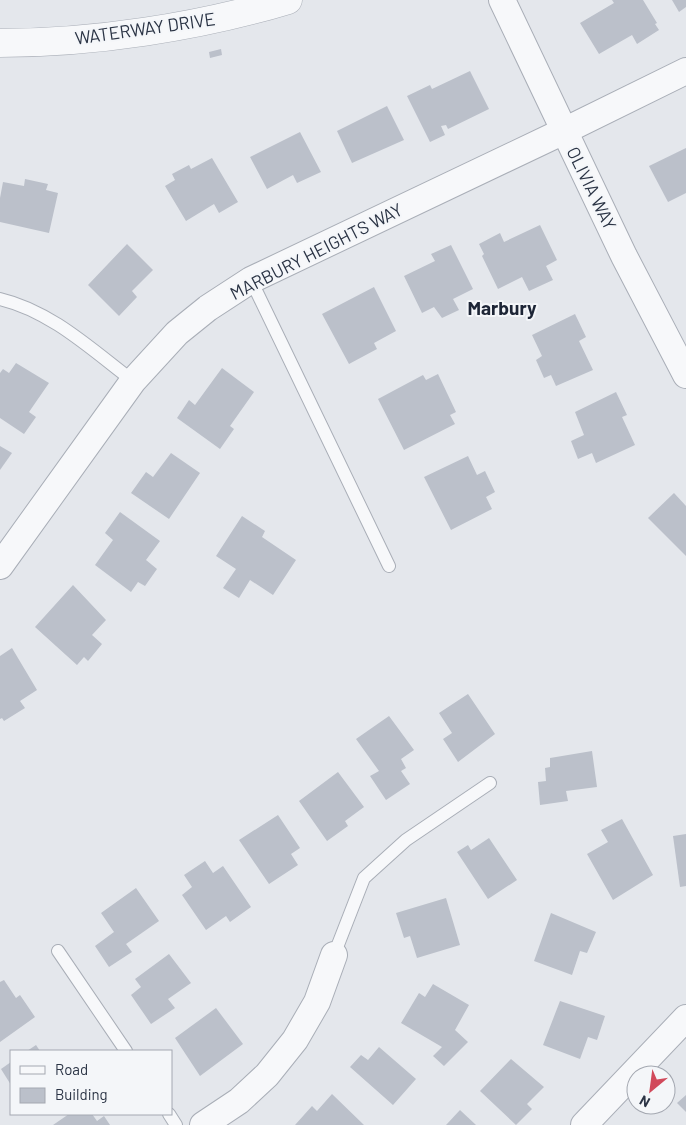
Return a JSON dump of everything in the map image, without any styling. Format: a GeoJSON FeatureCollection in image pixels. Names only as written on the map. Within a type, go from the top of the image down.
{"type":"FeatureCollection","features":[{"type":"Feature","properties":{"kind":"street","name":"WATERWAY DRIVE"},"geometry":{"type":"LineString","coordinates":[[0,43],[102,37],[200,22],[288,0]]}},
{"type":"Feature","properties":{"kind":"street","name":"OLIVIA WAY"},"geometry":{"type":"LineString","coordinates":[[502,0],[624,256],[686,375]]}},
{"type":"Feature","properties":{"kind":"street","name":"MARBURY HEIGHTS WAY"},"geometry":{"type":"LineString","coordinates":[[0,566],[133,381],[177,333],[208,308],[251,280],[564,132],[686,71]]}},
{"type":"Feature","properties":{"kind":"street"},"geometry":{"type":"LineString","coordinates":[[203,1125],[239,1101],[267,1075],[295,1040],[317,1002],[334,955]]}},
{"type":"Feature","properties":{"kind":"street"},"geometry":{"type":"LineString","coordinates":[[584,1125],[686,1018]]}},
{"type":"Feature","properties":{"kind":"lane"},"geometry":{"type":"LineString","coordinates":[[251,280],[389,566]]}},
{"type":"Feature","properties":{"kind":"lane"},"geometry":{"type":"LineString","coordinates":[[0,299],[30,309],[62,326],[133,381]]}},
{"type":"Feature","properties":{"kind":"lane"},"geometry":{"type":"LineString","coordinates":[[334,955],[364,878],[406,840],[490,782]]}},
{"type":"Feature","properties":{"kind":"lane"},"geometry":{"type":"LineString","coordinates":[[58,950],[125,1050]]}},
{"type":"Feature","properties":{"kind":"building"},"geometry":{"type":"Polygon","coordinates":[[[612,0],[643,0],[657,23],[655,24],[659,30],[637,44],[632,35],[599,54],[580,23],[614,3],[612,0]]]}},
{"type":"Feature","properties":{"kind":"building"},"geometry":{"type":"Polygon","coordinates":[[[672,0],[686,0],[686,7],[679,12],[672,0]]]}},
{"type":"Feature","properties":{"kind":"building"},"geometry":{"type":"Polygon","coordinates":[[[221,49],[222,55],[210,58],[209,52],[221,49]]]}},
{"type":"Feature","properties":{"kind":"building"},"geometry":{"type":"Polygon","coordinates":[[[470,71],[489,109],[448,129],[446,125],[441,126],[445,135],[430,142],[407,96],[430,85],[432,89],[470,71]]]}},
{"type":"Feature","properties":{"kind":"building"},"geometry":{"type":"Polygon","coordinates":[[[387,106],[404,140],[352,163],[337,131],[387,106]]]}},
{"type":"Feature","properties":{"kind":"building"},"geometry":{"type":"Polygon","coordinates":[[[300,132],[321,172],[297,183],[293,175],[267,189],[250,157],[300,132]]]}},
{"type":"Feature","properties":{"kind":"building"},"geometry":{"type":"Polygon","coordinates":[[[686,148],[686,193],[668,202],[649,166],[686,148]]]}},
{"type":"Feature","properties":{"kind":"building"},"geometry":{"type":"Polygon","coordinates":[[[212,158],[238,202],[219,213],[214,204],[186,221],[165,186],[175,180],[172,174],[189,165],[191,169],[212,158]]]}},
{"type":"Feature","properties":{"kind":"building"},"geometry":{"type":"Polygon","coordinates":[[[25,179],[48,184],[46,190],[58,193],[49,233],[0,222],[0,198],[3,182],[24,186],[25,179]]]}},
{"type":"Feature","properties":{"kind":"building"},"geometry":{"type":"Polygon","coordinates":[[[540,225],[557,260],[546,266],[553,280],[529,291],[522,277],[498,289],[482,256],[484,254],[479,244],[500,233],[504,242],[540,225]]]}},
{"type":"Feature","properties":{"kind":"building"},"geometry":{"type":"Polygon","coordinates":[[[127,244],[153,270],[132,291],[137,297],[119,316],[88,285],[127,244]]]}},
{"type":"Feature","properties":{"kind":"building"},"geometry":{"type":"Polygon","coordinates":[[[451,245],[473,289],[453,299],[459,310],[442,318],[434,307],[422,313],[404,276],[435,261],[431,254],[451,245]]]}},
{"type":"Feature","properties":{"kind":"building"},"geometry":{"type":"Polygon","coordinates":[[[374,287],[396,331],[374,343],[377,349],[349,364],[322,314],[374,287]]]}},
{"type":"Feature","properties":{"kind":"building"},"geometry":{"type":"Polygon","coordinates":[[[575,314],[586,337],[579,341],[593,370],[556,386],[551,375],[544,378],[536,360],[542,356],[532,335],[575,314]]]}},
{"type":"Feature","properties":{"kind":"building"},"geometry":{"type":"Polygon","coordinates":[[[16,363],[49,383],[29,412],[36,417],[24,434],[0,418],[0,373],[3,369],[9,373],[16,363]]]}},
{"type":"Feature","properties":{"kind":"building"},"geometry":{"type":"Polygon","coordinates":[[[222,368],[254,392],[230,426],[234,429],[220,449],[177,418],[189,400],[195,405],[222,368]]]}},
{"type":"Feature","properties":{"kind":"building"},"geometry":{"type":"Polygon","coordinates":[[[438,374],[456,412],[450,415],[455,424],[404,450],[378,399],[423,375],[426,380],[438,374]]]}},
{"type":"Feature","properties":{"kind":"building"},"geometry":{"type":"Polygon","coordinates":[[[616,392],[627,415],[622,417],[635,445],[596,463],[592,453],[578,459],[571,441],[584,435],[575,412],[616,392]]]}},
{"type":"Feature","properties":{"kind":"building"},"geometry":{"type":"Polygon","coordinates":[[[0,446],[12,453],[0,470],[0,446]]]}},
{"type":"Feature","properties":{"kind":"building"},"geometry":{"type":"Polygon","coordinates":[[[171,453],[200,473],[169,519],[131,493],[146,472],[153,477],[171,453]]]}},
{"type":"Feature","properties":{"kind":"building"},"geometry":{"type":"Polygon","coordinates":[[[468,456],[477,475],[485,471],[495,492],[486,497],[492,509],[451,530],[424,477],[468,456]]]}},
{"type":"Feature","properties":{"kind":"building"},"geometry":{"type":"Polygon","coordinates":[[[674,493],[686,506],[686,556],[648,518],[674,493]]]}},
{"type":"Feature","properties":{"kind":"building"},"geometry":{"type":"Polygon","coordinates":[[[120,512],[160,541],[146,560],[157,569],[145,586],[138,582],[131,592],[95,565],[113,540],[105,533],[120,512]]]}},
{"type":"Feature","properties":{"kind":"building"},"geometry":{"type":"Polygon","coordinates":[[[242,516],[265,531],[262,537],[296,560],[273,595],[250,580],[239,598],[223,588],[236,569],[216,556],[242,516]]]}},
{"type":"Feature","properties":{"kind":"building"},"geometry":{"type":"Polygon","coordinates":[[[73,585],[106,620],[92,635],[102,644],[88,661],[84,657],[77,665],[35,627],[73,585]]]}},
{"type":"Feature","properties":{"kind":"building"},"geometry":{"type":"Polygon","coordinates":[[[12,648],[37,690],[20,701],[25,708],[4,721],[2,718],[0,719],[0,656],[12,648]]]}},
{"type":"Feature","properties":{"kind":"building"},"geometry":{"type":"Polygon","coordinates":[[[468,694],[495,734],[458,762],[443,739],[452,733],[439,713],[468,694]]]}},
{"type":"Feature","properties":{"kind":"building"},"geometry":{"type":"Polygon","coordinates":[[[389,716],[414,750],[401,759],[406,768],[401,771],[410,784],[386,800],[370,776],[379,771],[356,739],[389,716]]]}},
{"type":"Feature","properties":{"kind":"building"},"geometry":{"type":"Polygon","coordinates":[[[592,751],[597,787],[566,791],[568,801],[540,805],[538,782],[546,781],[545,768],[550,767],[550,758],[592,751]]]}},
{"type":"Feature","properties":{"kind":"building"},"geometry":{"type":"Polygon","coordinates":[[[338,772],[364,807],[345,821],[348,826],[327,841],[299,801],[338,772]]]}},
{"type":"Feature","properties":{"kind":"building"},"geometry":{"type":"Polygon","coordinates":[[[278,815],[300,848],[291,854],[298,865],[269,884],[239,840],[278,815]]]}},
{"type":"Feature","properties":{"kind":"building"},"geometry":{"type":"Polygon","coordinates":[[[622,819],[653,875],[613,900],[587,854],[608,842],[601,830],[622,819]]]}},
{"type":"Feature","properties":{"kind":"building"},"geometry":{"type":"Polygon","coordinates":[[[686,834],[686,886],[680,887],[673,836],[686,834]]]}},
{"type":"Feature","properties":{"kind":"building"},"geometry":{"type":"Polygon","coordinates":[[[489,838],[517,880],[488,899],[457,852],[468,845],[471,850],[489,838]]]}},
{"type":"Feature","properties":{"kind":"building"},"geometry":{"type":"Polygon","coordinates":[[[205,861],[213,873],[223,866],[251,907],[230,922],[226,916],[206,930],[182,895],[192,887],[184,875],[205,861]]]}},
{"type":"Feature","properties":{"kind":"building"},"geometry":{"type":"Polygon","coordinates":[[[136,888],[159,921],[126,944],[132,952],[109,967],[95,946],[114,932],[101,913],[136,888]]]}},
{"type":"Feature","properties":{"kind":"building"},"geometry":{"type":"Polygon","coordinates":[[[446,898],[460,945],[417,958],[410,936],[404,938],[396,913],[446,898]]]}},
{"type":"Feature","properties":{"kind":"building"},"geometry":{"type":"Polygon","coordinates":[[[551,913],[596,932],[587,953],[580,951],[572,975],[534,961],[551,913]]]}},
{"type":"Feature","properties":{"kind":"building"},"geometry":{"type":"Polygon","coordinates":[[[169,954],[191,983],[168,999],[175,1008],[151,1024],[131,995],[141,987],[135,979],[169,954]]]}},
{"type":"Feature","properties":{"kind":"building"},"geometry":{"type":"Polygon","coordinates":[[[4,980],[16,998],[20,995],[35,1017],[0,1042],[0,982],[4,980]]]}},
{"type":"Feature","properties":{"kind":"building"},"geometry":{"type":"Polygon","coordinates":[[[433,984],[469,1005],[455,1030],[468,1042],[444,1066],[433,1056],[442,1047],[401,1023],[419,993],[425,997],[433,984]]]}},
{"type":"Feature","properties":{"kind":"building"},"geometry":{"type":"Polygon","coordinates":[[[560,1001],[605,1016],[597,1040],[588,1037],[580,1059],[543,1045],[560,1001]]]}},
{"type":"Feature","properties":{"kind":"building"},"geometry":{"type":"Polygon","coordinates":[[[216,1008],[243,1044],[200,1076],[175,1038],[216,1008]]]}},
{"type":"Feature","properties":{"kind":"building"},"geometry":{"type":"Polygon","coordinates":[[[36,1045],[39,1050],[28,1050],[36,1045]]]}},
{"type":"Feature","properties":{"kind":"building"},"geometry":{"type":"Polygon","coordinates":[[[379,1047],[416,1079],[393,1105],[350,1067],[361,1055],[368,1060],[379,1047]]]}},
{"type":"Feature","properties":{"kind":"building"},"geometry":{"type":"Polygon","coordinates":[[[511,1059],[544,1087],[527,1104],[532,1109],[516,1125],[480,1091],[511,1059]]]}},
{"type":"Feature","properties":{"kind":"building"},"geometry":{"type":"Polygon","coordinates":[[[10,1063],[10,1083],[1,1069],[10,1063]]]}},
{"type":"Feature","properties":{"kind":"building"},"geometry":{"type":"Polygon","coordinates":[[[332,1094],[364,1125],[295,1125],[312,1106],[317,1111],[332,1094]]]}},
{"type":"Feature","properties":{"kind":"building"},"geometry":{"type":"Polygon","coordinates":[[[686,1095],[686,1112],[677,1103],[686,1095]]]}},
{"type":"Feature","properties":{"kind":"building"},"geometry":{"type":"Polygon","coordinates":[[[460,1110],[476,1125],[446,1125],[460,1110]]]}},
{"type":"Feature","properties":{"kind":"building"},"geometry":{"type":"Polygon","coordinates":[[[68,1115],[93,1115],[97,1121],[104,1116],[110,1125],[53,1125],[68,1115]]]}},
{"type":"Feature","properties":{"kind":"district","name":"Marbury"},"geometry":{"type":"Point","coordinates":[502,307]}}]}
